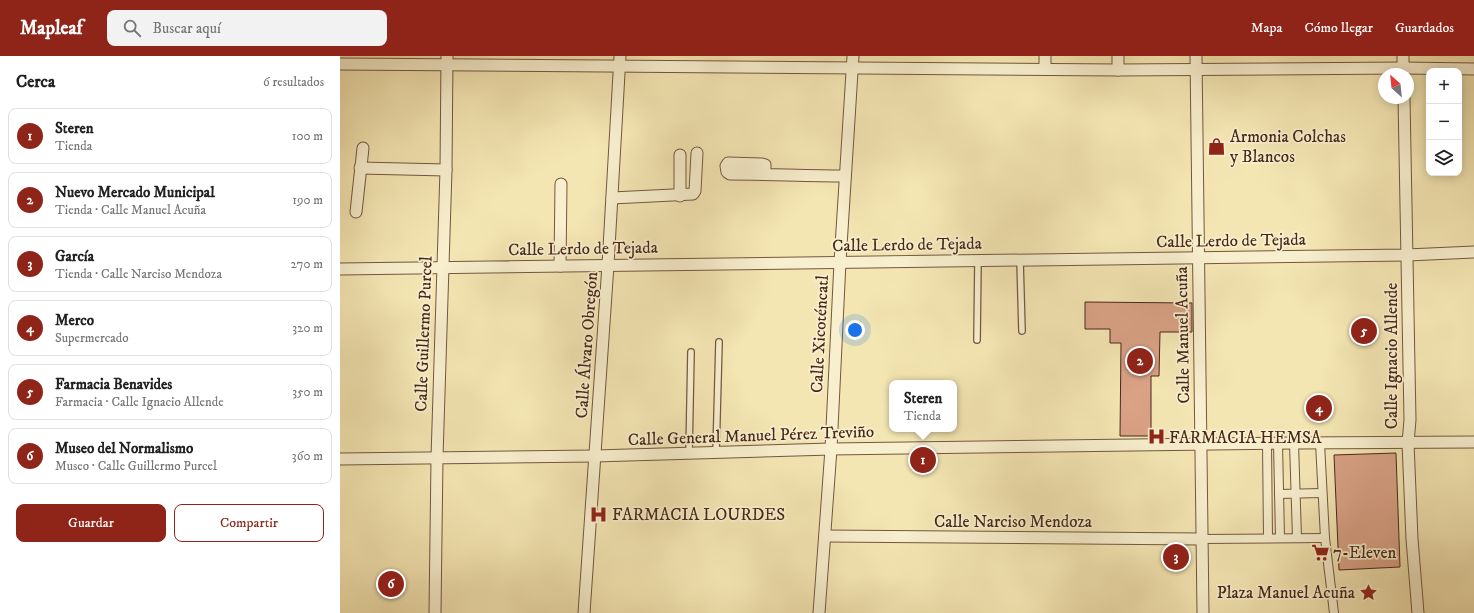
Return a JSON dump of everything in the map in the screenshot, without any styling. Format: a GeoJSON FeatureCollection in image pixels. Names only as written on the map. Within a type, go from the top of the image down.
{"type":"FeatureCollection","features":[{"type":"Feature","properties":{"kind":"street","name":"Calle Xicoténcatl"},"geometry":{"type":"LineString","coordinates":[[819,613],[853,56]]}},
{"type":"Feature","properties":{"kind":"street"},"geometry":{"type":"LineString","coordinates":[[1044,56],[1045,69]]}},
{"type":"Feature","properties":{"kind":"street"},"geometry":{"type":"LineString","coordinates":[[1118,56],[1118,70]]}},
{"type":"Feature","properties":{"kind":"street","name":"Calle Manuel Acuña"},"geometry":{"type":"LineString","coordinates":[[1196,56],[1203,613]]}},
{"type":"Feature","properties":{"kind":"street"},"geometry":{"type":"LineString","coordinates":[[1403,56],[1403,68]]}},
{"type":"Feature","properties":{"kind":"street"},"geometry":{"type":"LineString","coordinates":[[340,64],[447,60],[619,62],[852,68],[1378,71]]}},
{"type":"Feature","properties":{"kind":"street","name":"Calle Guillermo Purcel"},"geometry":{"type":"LineString","coordinates":[[435,613],[437,458],[446,170],[447,60]]}},
{"type":"Feature","properties":{"kind":"street","name":"Calle Álvaro Obregón"},"geometry":{"type":"LineString","coordinates":[[584,613],[608,265],[619,62]]}},
{"type":"Feature","properties":{"kind":"street"},"geometry":{"type":"LineString","coordinates":[[1414,71],[1474,69]]}},
{"type":"Feature","properties":{"kind":"street","name":"Calle Ignacio Allende"},"geometry":{"type":"LineString","coordinates":[[1404,104],[1410,420],[1408,443],[1412,539],[1418,613]]}},
{"type":"Feature","properties":{"kind":"street"},"geometry":{"type":"LineString","coordinates":[[356,212],[363,148]]}},
{"type":"Feature","properties":{"kind":"street"},"geometry":{"type":"LineString","coordinates":[[612,198],[691,195],[695,191],[697,153]]}},
{"type":"Feature","properties":{"kind":"street"},"geometry":{"type":"LineString","coordinates":[[680,155],[680,196]]}},
{"type":"Feature","properties":{"kind":"street"},"geometry":{"type":"LineString","coordinates":[[360,168],[446,170]]}},
{"type":"Feature","properties":{"kind":"street"},"geometry":{"type":"LineString","coordinates":[[765,174],[845,176]]}},
{"type":"Feature","properties":{"kind":"street"},"geometry":{"type":"LineString","coordinates":[[560,266],[561,184]]}},
{"type":"Feature","properties":{"kind":"street","name":"Calle Lerdo de Tejada"},"geometry":{"type":"LineString","coordinates":[[340,269],[1407,255],[1474,252]]}},
{"type":"Feature","properties":{"kind":"street"},"geometry":{"type":"LineString","coordinates":[[1320,442],[1325,538],[1334,613]]}},
{"type":"Feature","properties":{"kind":"street","name":"Calle General Manuel Pérez Treviño"},"geometry":{"type":"LineString","coordinates":[[340,459],[595,456],[830,449],[1320,442],[1474,442]]}},
{"type":"Feature","properties":{"kind":"street"},"geometry":{"type":"LineString","coordinates":[[1272,443],[1279,494],[1280,538]]}},
{"type":"Feature","properties":{"kind":"street"},"geometry":{"type":"LineString","coordinates":[[1268,538],[1272,443]]}},
{"type":"Feature","properties":{"kind":"street"},"geometry":{"type":"LineString","coordinates":[[1294,443],[1297,538]]}},
{"type":"Feature","properties":{"kind":"street"},"geometry":{"type":"LineString","coordinates":[[1279,494],[1322,493]]}},
{"type":"Feature","properties":{"kind":"street","name":"Calle Narciso Mendoza"},"geometry":{"type":"LineString","coordinates":[[824,536],[1201,539]]}},
{"type":"Feature","properties":{"kind":"street"},"geometry":{"type":"LineString","coordinates":[[1201,539],[1325,538]]}},
{"type":"Feature","properties":{"kind":"lane"},"geometry":{"type":"LineString","coordinates":[[977,340],[978,260]]}},
{"type":"Feature","properties":{"kind":"lane"},"geometry":{"type":"LineString","coordinates":[[1020,260],[1022,331]]}},
{"type":"Feature","properties":{"kind":"lane"},"geometry":{"type":"LineString","coordinates":[[716,453],[719,342]]}},
{"type":"Feature","properties":{"kind":"lane"},"geometry":{"type":"LineString","coordinates":[[688,454],[691,352]]}},
{"type":"Feature","properties":{"kind":"building"},"geometry":{"type":"Polygon","coordinates":[[[1085,302],[1192,303],[1192,332],[1160,332],[1159,376],[1151,376],[1151,436],[1120,436],[1121,343],[1110,343],[1110,329],[1085,329],[1085,302]]]}},
{"type":"Feature","properties":{"kind":"building"},"geometry":{"type":"Polygon","coordinates":[[[1396,453],[1400,567],[1339,570],[1334,455],[1396,453]]]}},
{"type":"Feature","properties":{"kind":"place","name":"Armonia Colchas y Blancos"},"geometry":{"type":"Point","coordinates":[1217,146]}},
{"type":"Feature","properties":{"kind":"place","name":"Farmacia Benavides"},"geometry":{"type":"Point","coordinates":[1364,331]}},
{"type":"Feature","properties":{"kind":"place","name":"Nuevo Mercado Municipal"},"geometry":{"type":"Point","coordinates":[1140,361]}},
{"type":"Feature","properties":{"kind":"place","name":"Merco"},"geometry":{"type":"Point","coordinates":[1319,408]}},
{"type":"Feature","properties":{"kind":"place","name":"FARMACIA HEMSA"},"geometry":{"type":"Point","coordinates":[1156,437]}},
{"type":"Feature","properties":{"kind":"place","name":"Steren"},"geometry":{"type":"Point","coordinates":[923,460]}},
{"type":"Feature","properties":{"kind":"place","name":"FARMACIA LOURDES"},"geometry":{"type":"Point","coordinates":[599,514]}},
{"type":"Feature","properties":{"kind":"place","name":"7-Eleven"},"geometry":{"type":"Point","coordinates":[1320,552]}},
{"type":"Feature","properties":{"kind":"place","name":"García"},"geometry":{"type":"Point","coordinates":[1176,557]}},
{"type":"Feature","properties":{"kind":"place","name":"Museo del Normalismo"},"geometry":{"type":"Point","coordinates":[391,584]}},
{"type":"Feature","properties":{"kind":"place","name":"Plaza Manuel Acuña"},"geometry":{"type":"Point","coordinates":[1368,592]}}]}
